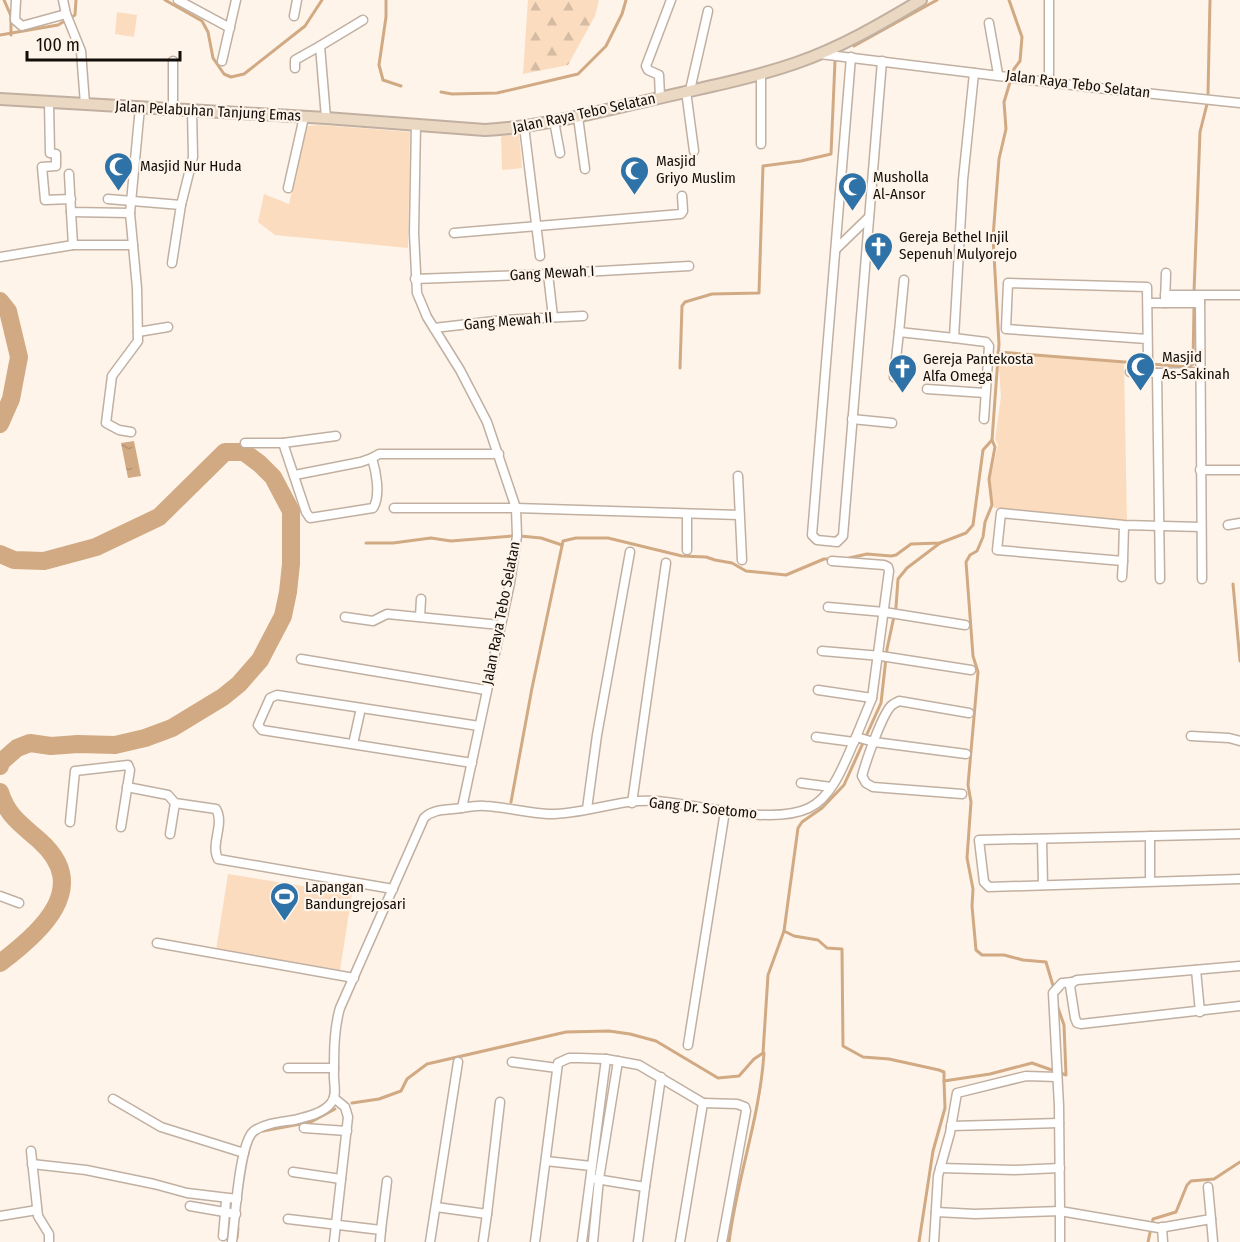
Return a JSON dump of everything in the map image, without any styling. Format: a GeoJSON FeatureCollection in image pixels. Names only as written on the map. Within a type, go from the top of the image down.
{"type":"FeatureCollection","features":[{"type":"Feature","properties":{"kind":"main road"},"geometry":{"type":"LineString","coordinates":[[820,53],[921,0]]}},
{"type":"Feature","properties":{"kind":"main road","name":"Jalan Raya Tebo Selatan"},"geometry":{"type":"LineString","coordinates":[[416,124],[485,130],[578,117],[761,75],[820,53]]}},
{"type":"Feature","properties":{"kind":"main road","name":"Jalan Pelabuhan Tanjung Emas"},"geometry":{"type":"LineString","coordinates":[[0,99],[416,124]]}},
{"type":"Feature","properties":{"kind":"street"},"geometry":{"type":"LineString","coordinates":[[16,0],[15,20],[22,26],[66,15]]}},
{"type":"Feature","properties":{"kind":"street"},"geometry":{"type":"LineString","coordinates":[[63,0],[66,15],[83,61],[85,104]]}},
{"type":"Feature","properties":{"kind":"street"},"geometry":{"type":"LineString","coordinates":[[178,0],[192,3],[230,28]]}},
{"type":"Feature","properties":{"kind":"street"},"geometry":{"type":"LineString","coordinates":[[222,61],[236,0]]}},
{"type":"Feature","properties":{"kind":"street"},"geometry":{"type":"LineString","coordinates":[[294,16],[297,0]]}},
{"type":"Feature","properties":{"kind":"street"},"geometry":{"type":"LineString","coordinates":[[660,97],[659,75],[648,70],[646,66],[671,0]]}},
{"type":"Feature","properties":{"kind":"street"},"geometry":{"type":"LineString","coordinates":[[1049,0],[1049,82]]}},
{"type":"Feature","properties":{"kind":"street"},"geometry":{"type":"LineString","coordinates":[[694,151],[688,91],[708,11]]}},
{"type":"Feature","properties":{"kind":"street"},"geometry":{"type":"LineString","coordinates":[[296,68],[295,60],[363,20]]}},
{"type":"Feature","properties":{"kind":"street"},"geometry":{"type":"LineString","coordinates":[[988,23],[1002,75]]}},
{"type":"Feature","properties":{"kind":"street"},"geometry":{"type":"LineString","coordinates":[[320,46],[326,118]]}},
{"type":"Feature","properties":{"kind":"street","name":"Jalan Raya Tebo Selatan"},"geometry":{"type":"LineString","coordinates":[[820,53],[1049,82],[1240,102]]}},
{"type":"Feature","properties":{"kind":"street"},"geometry":{"type":"LineString","coordinates":[[851,57],[812,535],[817,540],[837,542],[843,536],[882,61]]}},
{"type":"Feature","properties":{"kind":"street"},"geometry":{"type":"LineString","coordinates":[[173,61],[173,109]]}},
{"type":"Feature","properties":{"kind":"street"},"geometry":{"type":"LineString","coordinates":[[954,338],[963,180],[974,73]]}},
{"type":"Feature","properties":{"kind":"street"},"geometry":{"type":"LineString","coordinates":[[761,75],[761,144]]}},
{"type":"Feature","properties":{"kind":"street"},"geometry":{"type":"LineString","coordinates":[[50,103],[50,153],[56,154],[56,166],[42,167],[45,200],[70,199]]}},
{"type":"Feature","properties":{"kind":"street"},"geometry":{"type":"LineString","coordinates":[[131,432],[118,430],[106,423],[112,376],[138,341],[130,213],[140,107]]}},
{"type":"Feature","properties":{"kind":"street"},"geometry":{"type":"LineString","coordinates":[[172,264],[181,205],[192,157],[192,110]]}},
{"type":"Feature","properties":{"kind":"street"},"geometry":{"type":"LineString","coordinates":[[288,188],[304,117]]}},
{"type":"Feature","properties":{"kind":"street"},"geometry":{"type":"LineString","coordinates":[[578,117],[585,169]]}},
{"type":"Feature","properties":{"kind":"street"},"geometry":{"type":"LineString","coordinates":[[554,121],[560,153]]}},
{"type":"Feature","properties":{"kind":"street","name":"Jalan Raya Tebo Selatan"},"geometry":{"type":"LineString","coordinates":[[416,124],[415,279],[421,306],[487,422],[516,508],[517,536],[514,558],[462,808]]}},
{"type":"Feature","properties":{"kind":"street"},"geometry":{"type":"LineString","coordinates":[[524,126],[540,256]]}},
{"type":"Feature","properties":{"kind":"street"},"geometry":{"type":"LineString","coordinates":[[69,174],[73,245]]}},
{"type":"Feature","properties":{"kind":"street"},"geometry":{"type":"LineString","coordinates":[[454,233],[681,214],[683,211],[682,196]]}},
{"type":"Feature","properties":{"kind":"street"},"geometry":{"type":"LineString","coordinates":[[108,199],[181,205]]}},
{"type":"Feature","properties":{"kind":"street"},"geometry":{"type":"LineString","coordinates":[[71,212],[130,213]]}},
{"type":"Feature","properties":{"kind":"street"},"geometry":{"type":"LineString","coordinates":[[836,249],[869,217]]}},
{"type":"Feature","properties":{"kind":"street"},"geometry":{"type":"LineString","coordinates":[[0,257],[73,245],[133,245]]}},
{"type":"Feature","properties":{"kind":"street","name":"Gang Mewah I"},"geometry":{"type":"LineString","coordinates":[[415,279],[689,266]]}},
{"type":"Feature","properties":{"kind":"street"},"geometry":{"type":"LineString","coordinates":[[1165,295],[1166,273]]}},
{"type":"Feature","properties":{"kind":"street"},"geometry":{"type":"LineString","coordinates":[[548,274],[553,317]]}},
{"type":"Feature","properties":{"kind":"street"},"geometry":{"type":"LineString","coordinates":[[894,377],[904,280]]}},
{"type":"Feature","properties":{"kind":"street"},"geometry":{"type":"LineString","coordinates":[[1147,339],[1006,329],[1008,283],[1148,287],[1165,295],[1200,299],[1240,295]]}},
{"type":"Feature","properties":{"kind":"street"},"geometry":{"type":"LineString","coordinates":[[1148,287],[1148,361]]}},
{"type":"Feature","properties":{"kind":"street"},"geometry":{"type":"LineString","coordinates":[[1148,303],[1165,295]]}},
{"type":"Feature","properties":{"kind":"street"},"geometry":{"type":"LineString","coordinates":[[1200,299],[1202,579]]}},
{"type":"Feature","properties":{"kind":"street","name":"Gang Mewah II"},"geometry":{"type":"LineString","coordinates":[[434,328],[584,316]]}},
{"type":"Feature","properties":{"kind":"street"},"geometry":{"type":"LineString","coordinates":[[138,332],[168,327]]}},
{"type":"Feature","properties":{"kind":"street"},"geometry":{"type":"LineString","coordinates":[[898,332],[988,343],[984,419]]}},
{"type":"Feature","properties":{"kind":"street"},"geometry":{"type":"LineString","coordinates":[[1130,372],[1202,372]]}},
{"type":"Feature","properties":{"kind":"street"},"geometry":{"type":"LineString","coordinates":[[1157,372],[1160,579]]}},
{"type":"Feature","properties":{"kind":"street"},"geometry":{"type":"LineString","coordinates":[[927,389],[985,393]]}},
{"type":"Feature","properties":{"kind":"street"},"geometry":{"type":"LineString","coordinates":[[852,419],[892,423]]}},
{"type":"Feature","properties":{"kind":"street"},"geometry":{"type":"LineString","coordinates":[[245,443],[283,443],[336,435]]}},
{"type":"Feature","properties":{"kind":"street"},"geometry":{"type":"LineString","coordinates":[[283,443],[310,518],[373,508],[376,505],[376,478],[372,458]]}},
{"type":"Feature","properties":{"kind":"street"},"geometry":{"type":"LineString","coordinates":[[295,475],[361,462],[379,454],[499,454]]}},
{"type":"Feature","properties":{"kind":"street"},"geometry":{"type":"LineString","coordinates":[[1200,470],[1240,470]]}},
{"type":"Feature","properties":{"kind":"street"},"geometry":{"type":"LineString","coordinates":[[738,476],[742,560]]}},
{"type":"Feature","properties":{"kind":"street"},"geometry":{"type":"LineString","coordinates":[[394,508],[516,508],[739,515]]}},
{"type":"Feature","properties":{"kind":"street"},"geometry":{"type":"LineString","coordinates":[[1123,561],[997,550],[1001,513],[1124,525],[1201,526]]}},
{"type":"Feature","properties":{"kind":"street"},"geometry":{"type":"LineString","coordinates":[[687,514],[687,550]]}},
{"type":"Feature","properties":{"kind":"street"},"geometry":{"type":"LineString","coordinates":[[1228,525],[1240,523]]}},
{"type":"Feature","properties":{"kind":"street"},"geometry":{"type":"LineString","coordinates":[[1122,577],[1124,525]]}},
{"type":"Feature","properties":{"kind":"street"},"geometry":{"type":"LineString","coordinates":[[587,809],[599,724],[630,552]]}},
{"type":"Feature","properties":{"kind":"street"},"geometry":{"type":"LineString","coordinates":[[832,561],[888,567],[889,571],[884,656],[863,740],[862,776],[866,783],[873,787],[962,795]]}},
{"type":"Feature","properties":{"kind":"street"},"geometry":{"type":"LineString","coordinates":[[632,802],[666,563]]}},
{"type":"Feature","properties":{"kind":"street"},"geometry":{"type":"LineString","coordinates":[[420,617],[421,599]]}},
{"type":"Feature","properties":{"kind":"street"},"geometry":{"type":"LineString","coordinates":[[828,607],[965,625]]}},
{"type":"Feature","properties":{"kind":"street"},"geometry":{"type":"LineString","coordinates":[[345,617],[373,621],[387,614],[500,625]]}},
{"type":"Feature","properties":{"kind":"street"},"geometry":{"type":"LineString","coordinates":[[822,651],[884,656],[971,670]]}},
{"type":"Feature","properties":{"kind":"street"},"geometry":{"type":"LineString","coordinates":[[302,659],[486,690]]}},
{"type":"Feature","properties":{"kind":"street"},"geometry":{"type":"LineString","coordinates":[[818,690],[872,698]]}},
{"type":"Feature","properties":{"kind":"street"},"geometry":{"type":"LineString","coordinates":[[472,763],[262,730],[258,725],[273,695],[479,726]]}},
{"type":"Feature","properties":{"kind":"street"},"geometry":{"type":"LineString","coordinates":[[801,783],[831,787],[863,740],[894,703],[969,713]]}},
{"type":"Feature","properties":{"kind":"street"},"geometry":{"type":"LineString","coordinates":[[353,744],[361,708]]}},
{"type":"Feature","properties":{"kind":"street"},"geometry":{"type":"LineString","coordinates":[[1191,736],[1229,738],[1240,741]]}},
{"type":"Feature","properties":{"kind":"street"},"geometry":{"type":"LineString","coordinates":[[816,737],[863,740],[966,754]]}},
{"type":"Feature","properties":{"kind":"street"},"geometry":{"type":"LineString","coordinates":[[70,822],[75,771],[128,765],[130,770],[121,827]]}},
{"type":"Feature","properties":{"kind":"street"},"geometry":{"type":"LineString","coordinates":[[128,787],[168,795],[175,803],[213,808],[218,812],[215,852],[218,859],[393,889]]}},
{"type":"Feature","properties":{"kind":"street","name":"Gang Dr. Soetomo"},"geometry":{"type":"LineString","coordinates":[[334,1098],[337,1020],[424,818],[433,812],[484,806],[548,814],[632,802],[657,801],[725,811],[782,814],[798,812],[820,802],[831,787]]}},
{"type":"Feature","properties":{"kind":"street"},"geometry":{"type":"LineString","coordinates":[[170,834],[175,803]]}},
{"type":"Feature","properties":{"kind":"street"},"geometry":{"type":"LineString","coordinates":[[688,1045],[725,811]]}},
{"type":"Feature","properties":{"kind":"street"},"geometry":{"type":"LineString","coordinates":[[1240,834],[979,840],[984,882],[989,887],[1240,879]]}},
{"type":"Feature","properties":{"kind":"street"},"geometry":{"type":"LineString","coordinates":[[1150,836],[1150,881]]}},
{"type":"Feature","properties":{"kind":"street"},"geometry":{"type":"LineString","coordinates":[[1042,838],[1043,885]]}},
{"type":"Feature","properties":{"kind":"street"},"geometry":{"type":"LineString","coordinates":[[0,896],[19,903]]}},
{"type":"Feature","properties":{"kind":"street"},"geometry":{"type":"LineString","coordinates":[[157,943],[354,978]]}},
{"type":"Feature","properties":{"kind":"street"},"geometry":{"type":"LineString","coordinates":[[1060,1242],[1059,1123],[1053,993],[1062,983],[1240,966]]}},
{"type":"Feature","properties":{"kind":"street"},"geometry":{"type":"LineString","coordinates":[[1196,970],[1200,1012]]}},
{"type":"Feature","properties":{"kind":"street"},"geometry":{"type":"LineString","coordinates":[[1073,982],[1070,986],[1075,1018],[1077,1023],[1081,1024],[1240,1006]]}},
{"type":"Feature","properties":{"kind":"street"},"geometry":{"type":"LineString","coordinates":[[535,1242],[557,1068],[561,1061],[569,1058],[606,1059],[639,1065],[704,1103],[737,1104],[745,1107],[722,1242]]}},
{"type":"Feature","properties":{"kind":"street"},"geometry":{"type":"LineString","coordinates":[[582,1242],[606,1059]]}},
{"type":"Feature","properties":{"kind":"street"},"geometry":{"type":"LineString","coordinates":[[593,1242],[618,1061]]}},
{"type":"Feature","properties":{"kind":"street"},"geometry":{"type":"LineString","coordinates":[[430,1242],[458,1062]]}},
{"type":"Feature","properties":{"kind":"street"},"geometry":{"type":"LineString","coordinates":[[512,1062],[557,1068]]}},
{"type":"Feature","properties":{"kind":"street"},"geometry":{"type":"LineString","coordinates":[[288,1068],[334,1068]]}},
{"type":"Feature","properties":{"kind":"street"},"geometry":{"type":"LineString","coordinates":[[934,1242],[940,1168],[957,1093],[1026,1076],[1057,1077]]}},
{"type":"Feature","properties":{"kind":"street"},"geometry":{"type":"LineString","coordinates":[[638,1242],[661,1077]]}},
{"type":"Feature","properties":{"kind":"street"},"geometry":{"type":"LineString","coordinates":[[232,1242],[244,1153],[251,1134],[260,1127],[316,1113],[331,1105],[334,1098],[347,1112],[347,1131],[334,1242]]}},
{"type":"Feature","properties":{"kind":"street"},"geometry":{"type":"LineString","coordinates":[[113,1099],[161,1127],[244,1153]]}},
{"type":"Feature","properties":{"kind":"street"},"geometry":{"type":"LineString","coordinates":[[483,1242],[500,1102]]}},
{"type":"Feature","properties":{"kind":"street"},"geometry":{"type":"LineString","coordinates":[[680,1242],[704,1103]]}},
{"type":"Feature","properties":{"kind":"street"},"geometry":{"type":"LineString","coordinates":[[951,1126],[1059,1123]]}},
{"type":"Feature","properties":{"kind":"street"},"geometry":{"type":"LineString","coordinates":[[304,1128],[347,1131]]}},
{"type":"Feature","properties":{"kind":"street"},"geometry":{"type":"LineString","coordinates":[[31,1151],[37,1210],[40,1222],[49,1234],[49,1242]]}},
{"type":"Feature","properties":{"kind":"street"},"geometry":{"type":"LineString","coordinates":[[546,1161],[591,1166]]}},
{"type":"Feature","properties":{"kind":"street"},"geometry":{"type":"LineString","coordinates":[[32,1164],[86,1170],[187,1193],[237,1199]]}},
{"type":"Feature","properties":{"kind":"street"},"geometry":{"type":"LineString","coordinates":[[940,1168],[1015,1170],[1060,1168]]}},
{"type":"Feature","properties":{"kind":"street"},"geometry":{"type":"LineString","coordinates":[[293,1172],[341,1179]]}},
{"type":"Feature","properties":{"kind":"street"},"geometry":{"type":"LineString","coordinates":[[589,1178],[645,1187]]}},
{"type":"Feature","properties":{"kind":"street"},"geometry":{"type":"LineString","coordinates":[[380,1242],[387,1181]]}},
{"type":"Feature","properties":{"kind":"street"},"geometry":{"type":"LineString","coordinates":[[1208,1187],[1213,1242]]}},
{"type":"Feature","properties":{"kind":"street"},"geometry":{"type":"LineString","coordinates":[[223,1236],[226,1201]]}},
{"type":"Feature","properties":{"kind":"street"},"geometry":{"type":"LineString","coordinates":[[190,1206],[236,1214]]}},
{"type":"Feature","properties":{"kind":"street"},"geometry":{"type":"LineString","coordinates":[[436,1207],[487,1214]]}},
{"type":"Feature","properties":{"kind":"street"},"geometry":{"type":"LineString","coordinates":[[0,1216],[37,1210]]}},
{"type":"Feature","properties":{"kind":"street"},"geometry":{"type":"LineString","coordinates":[[936,1212],[975,1214],[1060,1211],[1144,1226],[1162,1227],[1211,1219]]}},
{"type":"Feature","properties":{"kind":"street"},"geometry":{"type":"LineString","coordinates":[[288,1219],[381,1230]]}},
{"type":"Feature","properties":{"kind":"street"},"geometry":{"type":"LineString","coordinates":[[1162,1227],[1163,1242]]}},
{"type":"Feature","properties":{"kind":"green space"},"geometry":{"type":"Polygon","coordinates":[[[528,0],[599,0],[595,16],[568,65],[523,74],[528,0]]]}},
{"type":"Feature","properties":{"kind":"green space"},"geometry":{"type":"Polygon","coordinates":[[[117,12],[137,15],[134,37],[115,34],[117,12]]]}},
{"type":"Feature","properties":{"kind":"green space"},"geometry":{"type":"Polygon","coordinates":[[[320,125],[410,132],[408,248],[275,235],[258,222],[264,194],[289,204],[306,126],[320,125]]]}},
{"type":"Feature","properties":{"kind":"green space"},"geometry":{"type":"Polygon","coordinates":[[[519,133],[522,168],[502,170],[501,136],[519,133]]]}},
{"type":"Feature","properties":{"kind":"green space"},"geometry":{"type":"Polygon","coordinates":[[[1001,352],[1124,363],[1127,522],[994,508],[990,479],[998,445],[995,439],[1001,397],[999,368],[1001,352]]]}},
{"type":"Feature","properties":{"kind":"green space","name":"Lapangan Bandungrejosari"},"geometry":{"type":"Polygon","coordinates":[[[228,874],[352,894],[340,970],[216,950],[228,874]]]}},
{"type":"Feature","properties":{"kind":"water"},"geometry":{"type":"Polygon","coordinates":[[[134,441],[141,476],[128,478],[121,443],[134,441]]]}},
{"type":"Feature","properties":{"kind":"waterway"},"geometry":{"type":"LineString","coordinates":[[4,0],[11,16],[11,35]]}},
{"type":"Feature","properties":{"kind":"waterway"},"geometry":{"type":"LineString","coordinates":[[0,35],[58,25],[75,15],[76,0]]}},
{"type":"Feature","properties":{"kind":"waterway"},"geometry":{"type":"LineString","coordinates":[[165,0],[202,21],[208,32],[213,58],[224,74],[231,77],[244,74],[305,26],[322,0]]}},
{"type":"Feature","properties":{"kind":"waterway"},"geometry":{"type":"LineString","coordinates":[[386,0],[386,17],[379,65],[383,80],[401,86]]}},
{"type":"Feature","properties":{"kind":"waterway"},"geometry":{"type":"LineString","coordinates":[[441,92],[452,94],[497,93],[578,74],[606,46],[622,14],[626,0]]}},
{"type":"Feature","properties":{"kind":"waterway"},"geometry":{"type":"LineString","coordinates":[[854,46],[937,0]]}},
{"type":"Feature","properties":{"kind":"waterway"},"geometry":{"type":"LineString","coordinates":[[1009,0],[1022,37],[1020,61],[1014,69],[1004,102],[1006,129],[999,159],[993,237],[999,344],[992,440],[995,447],[989,479],[992,505],[977,551],[970,555],[966,562],[973,656],[978,672],[968,785],[971,802],[967,858],[973,889],[972,906],[976,950],[982,955],[1004,955],[1023,960],[1046,962],[1054,989]]}},
{"type":"Feature","properties":{"kind":"waterway"},"geometry":{"type":"LineString","coordinates":[[1208,94],[1210,0]]}},
{"type":"Feature","properties":{"kind":"waterway"},"geometry":{"type":"LineString","coordinates":[[680,368],[682,306],[685,302],[712,294],[759,293],[763,166],[831,154],[835,61]]}},
{"type":"Feature","properties":{"kind":"waterway"},"geometry":{"type":"LineString","coordinates":[[1194,292],[1200,132],[1207,104]]}},
{"type":"Feature","properties":{"kind":"waterway"},"geometry":{"type":"LineString","coordinates":[[0,301],[8,311],[19,357],[11,399],[0,424]]}},
{"type":"Feature","properties":{"kind":"waterway"},"geometry":{"type":"LineString","coordinates":[[998,352],[1189,367],[1193,364],[1194,307]]}},
{"type":"Feature","properties":{"kind":"waterway"},"geometry":{"type":"LineString","coordinates":[[849,558],[867,554],[896,555],[911,544],[940,543],[966,533],[973,525],[983,450],[992,440]]}},
{"type":"Feature","properties":{"kind":"waterway"},"geometry":{"type":"LineString","coordinates":[[0,554],[14,560],[44,561],[96,547],[159,517],[225,452],[244,452],[260,464],[273,477],[291,511],[291,564],[283,616],[260,660],[239,684],[223,697],[172,728],[145,738],[115,745],[51,746],[30,743],[17,748],[1,762],[0,766]]}},
{"type":"Feature","properties":{"kind":"waterway"},"geometry":{"type":"LineString","coordinates":[[366,543],[393,543],[431,538],[451,541],[512,536]]}},
{"type":"Feature","properties":{"kind":"waterway"},"geometry":{"type":"LineString","coordinates":[[520,536],[541,538],[562,545]]}},
{"type":"Feature","properties":{"kind":"waterway"},"geometry":{"type":"LineString","coordinates":[[511,802],[563,541],[576,538],[608,538],[682,556],[706,557],[732,563],[746,571],[786,575],[824,559],[831,559]]}},
{"type":"Feature","properties":{"kind":"waterway"},"geometry":{"type":"LineString","coordinates":[[352,1103],[379,1099],[401,1091],[407,1079],[427,1064],[566,1032],[609,1031],[630,1034],[656,1041],[718,1078],[739,1076],[754,1059],[763,1053],[768,975],[784,931],[798,828],[844,785],[881,703],[887,649],[896,607],[898,579],[907,568],[940,543]]}},
{"type":"Feature","properties":{"kind":"waterway"},"geometry":{"type":"LineString","coordinates":[[1233,584],[1240,661]]}},
{"type":"Feature","properties":{"kind":"waterway"},"geometry":{"type":"LineString","coordinates":[[0,792],[11,814],[40,841],[55,859],[61,876],[61,892],[44,924],[0,963]]}},
{"type":"Feature","properties":{"kind":"waterway"},"geometry":{"type":"LineString","coordinates":[[784,931],[794,936],[818,940],[827,948],[842,949],[843,1046],[863,1057],[889,1059],[939,1070],[944,1072],[944,1081]]}},
{"type":"Feature","properties":{"kind":"waterway"},"geometry":{"type":"LineString","coordinates":[[919,1242],[933,1151],[945,1108],[944,1081],[990,1074],[1032,1063],[1066,1075],[1064,1025],[1057,1005]]}},
{"type":"Feature","properties":{"kind":"waterway"},"geometry":{"type":"LineString","coordinates":[[729,1242],[737,1194],[758,1101],[764,1053]]}},
{"type":"Feature","properties":{"kind":"waterway"},"geometry":{"type":"LineString","coordinates":[[263,1131],[311,1122],[335,1109]]}},
{"type":"Feature","properties":{"kind":"waterway"},"geometry":{"type":"LineString","coordinates":[[1148,1242],[1153,1219],[1176,1212],[1187,1185],[1191,1181],[1214,1179],[1240,1162]]}},
{"type":"Feature","properties":{"kind":"waterway"},"geometry":{"type":"LineString","coordinates":[[237,1238],[238,1228]]}},
{"type":"Feature","properties":{"kind":"place","name":"Masjid Nur Huda"},"geometry":{"type":"Point","coordinates":[119,192]}},
{"type":"Feature","properties":{"kind":"place","name":"Masjid Griyo Muslim"},"geometry":{"type":"Point","coordinates":[635,196]}},
{"type":"Feature","properties":{"kind":"place","name":"Musholla Al-Ansor"},"geometry":{"type":"Point","coordinates":[852,212]}},
{"type":"Feature","properties":{"kind":"place","name":"Gereja Bethel Injil Sepenuh Mulyorejo"},"geometry":{"type":"Point","coordinates":[878,272]}},
{"type":"Feature","properties":{"kind":"place","name":"Masjid As-Sakinah"},"geometry":{"type":"Point","coordinates":[1141,392]}},
{"type":"Feature","properties":{"kind":"place","name":"Gereja Pantekosta Alfa Omega"},"geometry":{"type":"Point","coordinates":[902,394]}},
{"type":"Feature","properties":{"kind":"place","name":"Lapangan Bandungrejosari"},"geometry":{"type":"Point","coordinates":[284,922]}}]}
